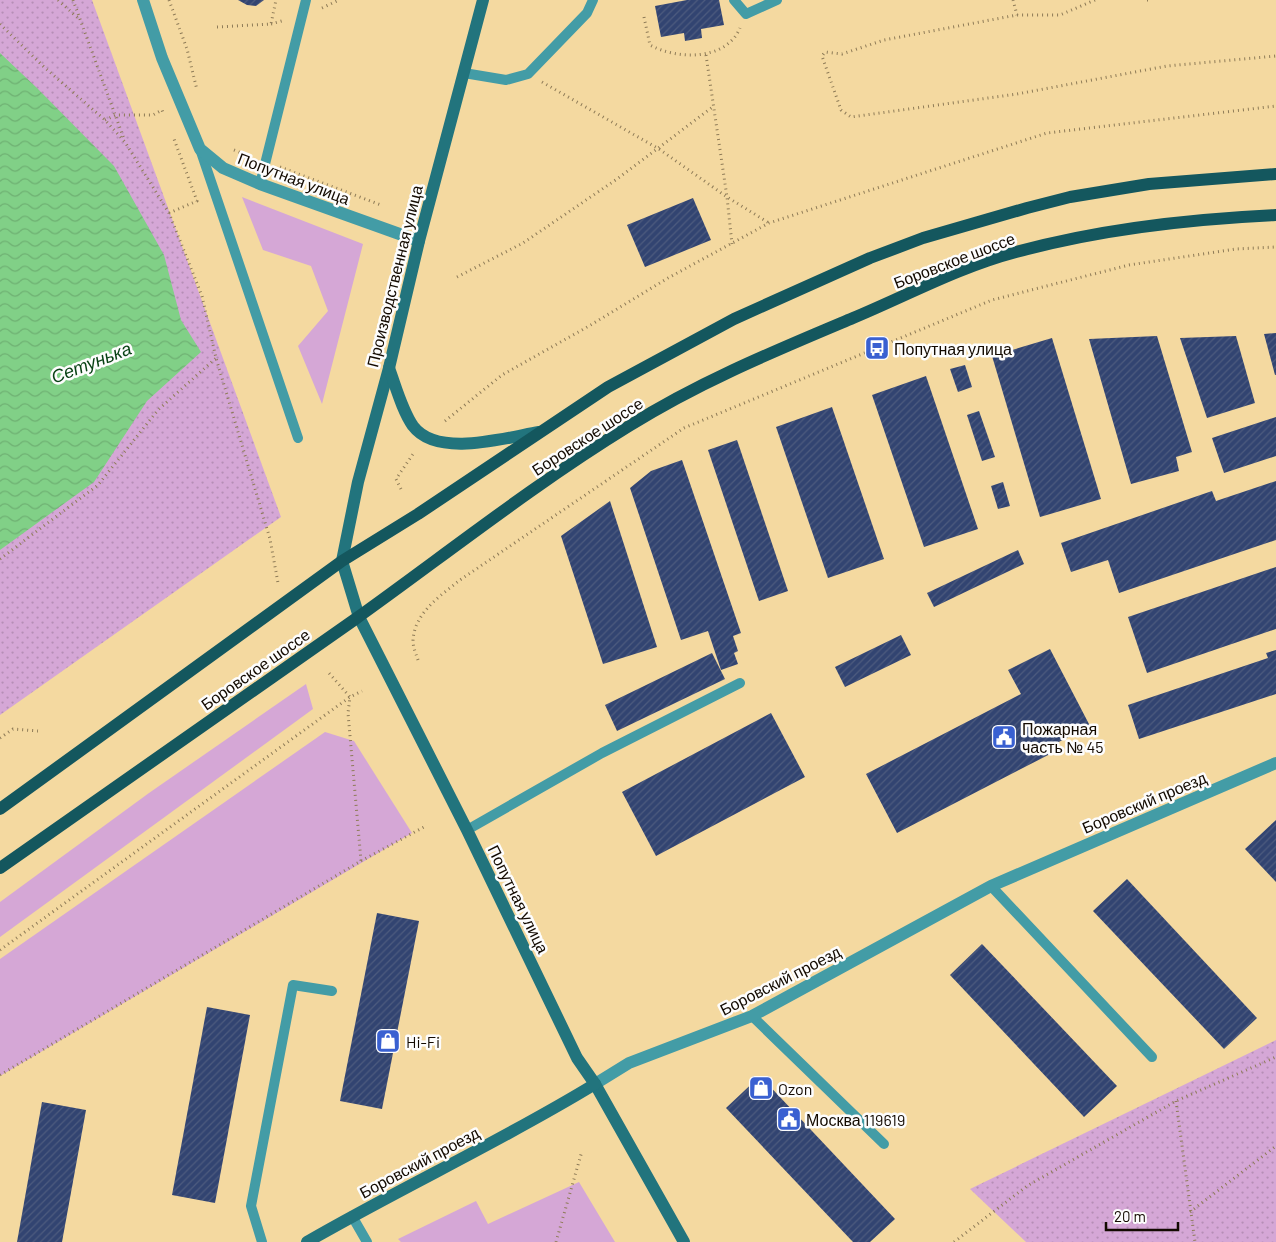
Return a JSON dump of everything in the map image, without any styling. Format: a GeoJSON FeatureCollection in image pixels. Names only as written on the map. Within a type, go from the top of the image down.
{"type":"FeatureCollection","features":[{"type":"Feature","properties":{"kind":"main road","name":"Боровское шоссе"},"geometry":{"type":"LineString","coordinates":[[0,809],[342,561],[418,514],[608,387],[734,319],[862,262],[923,238],[1027,208],[1104,191],[1192,180],[1276,174]]}},
{"type":"Feature","properties":{"kind":"main road","name":"Боровское шоссе"},"geometry":{"type":"LineString","coordinates":[[0,868],[359,617],[503,510],[633,423],[691,391],[800,340],[964,270],[1014,252],[1072,239],[1152,225],[1193,220],[1276,215]]}},
{"type":"Feature","properties":{"kind":"street","name":"Попутная улица"},"geometry":{"type":"LineString","coordinates":[[143,0],[162,58],[200,150],[223,168],[260,184],[418,241]]}},
{"type":"Feature","properties":{"kind":"street","name":"Производственная улица"},"geometry":{"type":"LineString","coordinates":[[342,561],[358,482],[389,368],[418,241],[483,0]]}},
{"type":"Feature","properties":{"kind":"street"},"geometry":{"type":"LineString","coordinates":[[389,368],[410,420],[417,430],[428,438],[461,445],[539,432]]}},
{"type":"Feature","properties":{"kind":"street","name":"Попутная улица"},"geometry":{"type":"LineString","coordinates":[[342,561],[359,617],[467,830],[577,1058],[595,1084],[684,1242]]}},
{"type":"Feature","properties":{"kind":"street","name":"Боровский проезд"},"geometry":{"type":"LineString","coordinates":[[307,1242],[352,1216],[555,1109],[629,1063],[752,1016],[991,886],[1276,763]]}},
{"type":"Feature","properties":{"kind":"lane"},"geometry":{"type":"LineString","coordinates":[[260,184],[306,0]]}},
{"type":"Feature","properties":{"kind":"lane"},"geometry":{"type":"LineString","coordinates":[[464,74],[506,80],[528,74],[586,13],[593,0]]}},
{"type":"Feature","properties":{"kind":"lane"},"geometry":{"type":"LineString","coordinates":[[734,0],[746,14],[777,0]]}},
{"type":"Feature","properties":{"kind":"lane"},"geometry":{"type":"LineString","coordinates":[[200,150],[298,438]]}},
{"type":"Feature","properties":{"kind":"lane"},"geometry":{"type":"LineString","coordinates":[[467,830],[602,753],[740,683]]}},
{"type":"Feature","properties":{"kind":"lane"},"geometry":{"type":"LineString","coordinates":[[991,886],[1152,1057]]}},
{"type":"Feature","properties":{"kind":"lane"},"geometry":{"type":"LineString","coordinates":[[262,1242],[251,1206],[293,985],[332,991]]}},
{"type":"Feature","properties":{"kind":"lane"},"geometry":{"type":"LineString","coordinates":[[752,1016],[884,1144]]}},
{"type":"Feature","properties":{"kind":"lane"},"geometry":{"type":"LineString","coordinates":[[352,1216],[367,1242]]}},
{"type":"Feature","properties":{"kind":"path"},"geometry":{"type":"LineString","coordinates":[[58,0],[80,19]]}},
{"type":"Feature","properties":{"kind":"path"},"geometry":{"type":"LineString","coordinates":[[73,0],[125,142]]}},
{"type":"Feature","properties":{"kind":"path"},"geometry":{"type":"LineString","coordinates":[[169,0],[187,49],[199,96]]}},
{"type":"Feature","properties":{"kind":"path"},"geometry":{"type":"LineString","coordinates":[[217,27],[271,24],[276,0]]}},
{"type":"Feature","properties":{"kind":"path"},"geometry":{"type":"LineString","coordinates":[[1014,0],[1017,14]]}},
{"type":"Feature","properties":{"kind":"path"},"geometry":{"type":"LineString","coordinates":[[1095,0],[1060,15],[1017,14],[884,40],[842,54],[825,52],[822,56],[841,110],[851,117],[1017,94],[1167,66],[1276,56]]}},
{"type":"Feature","properties":{"kind":"path"},"geometry":{"type":"LineString","coordinates":[[644,18],[650,45],[663,52],[706,55],[726,46],[737,35],[746,14]]}},
{"type":"Feature","properties":{"kind":"path"},"geometry":{"type":"LineString","coordinates":[[0,24],[44,67],[105,120],[125,142],[169,213],[202,296],[216,358],[270,539],[278,583]]}},
{"type":"Feature","properties":{"kind":"path"},"geometry":{"type":"LineString","coordinates":[[706,55],[732,244]]}},
{"type":"Feature","properties":{"kind":"path"},"geometry":{"type":"LineString","coordinates":[[528,74],[659,149],[727,197],[770,223]]}},
{"type":"Feature","properties":{"kind":"path"},"geometry":{"type":"LineString","coordinates":[[457,277],[523,243],[659,149],[714,106]]}},
{"type":"Feature","properties":{"kind":"path"},"geometry":{"type":"LineString","coordinates":[[445,421],[502,375],[589,326],[668,278],[770,223],[1047,133],[1276,106]]}},
{"type":"Feature","properties":{"kind":"path"},"geometry":{"type":"LineString","coordinates":[[105,120],[116,115],[153,115],[162,110],[166,119]]}},
{"type":"Feature","properties":{"kind":"path"},"geometry":{"type":"LineString","coordinates":[[169,213],[197,201],[173,138]]}},
{"type":"Feature","properties":{"kind":"path"},"geometry":{"type":"LineString","coordinates":[[418,660],[413,642],[415,626],[426,609],[453,585],[684,428],[992,300],[1129,265],[1236,250],[1276,248]]}},
{"type":"Feature","properties":{"kind":"path"},"geometry":{"type":"LineString","coordinates":[[0,558],[98,485],[158,410],[216,358]]}},
{"type":"Feature","properties":{"kind":"path"},"geometry":{"type":"LineString","coordinates":[[402,489],[396,478],[414,454]]}},
{"type":"Feature","properties":{"kind":"path"},"geometry":{"type":"LineString","coordinates":[[329,673],[350,698],[348,713],[361,861]]}},
{"type":"Feature","properties":{"kind":"path"},"geometry":{"type":"LineString","coordinates":[[0,950],[362,691]]}},
{"type":"Feature","properties":{"kind":"path"},"geometry":{"type":"LineString","coordinates":[[0,738],[13,729],[38,731]]}},
{"type":"Feature","properties":{"kind":"path"},"geometry":{"type":"LineString","coordinates":[[0,1075],[361,861],[424,827]]}},
{"type":"Feature","properties":{"kind":"path"},"geometry":{"type":"LineString","coordinates":[[954,1242],[1027,1186],[1176,1101],[1276,1057]]}},
{"type":"Feature","properties":{"kind":"path"},"geometry":{"type":"LineString","coordinates":[[1176,1101],[1195,1242]]}},
{"type":"Feature","properties":{"kind":"path"},"geometry":{"type":"LineString","coordinates":[[1190,1212],[1276,1146]]}},
{"type":"Feature","properties":{"kind":"path"},"geometry":{"type":"LineString","coordinates":[[556,1242],[582,1150]]}},
{"type":"Feature","properties":{"kind":"shaded area"},"geometry":{"type":"Polygon","coordinates":[[[0,0],[92,0],[281,517],[0,715],[0,0]]]}},
{"type":"Feature","properties":{"kind":"shaded area"},"geometry":{"type":"Polygon","coordinates":[[[242,197],[363,244],[322,404],[298,346],[328,311],[311,266],[263,250],[242,197]]]}},
{"type":"Feature","properties":{"kind":"shaded area"},"geometry":{"type":"Polygon","coordinates":[[[306,684],[313,709],[0,937],[0,902],[149,793],[306,684]]]}},
{"type":"Feature","properties":{"kind":"shaded area"},"geometry":{"type":"Polygon","coordinates":[[[325,732],[354,741],[412,833],[0,1076],[0,959],[325,732]]]}},
{"type":"Feature","properties":{"kind":"shaded area"},"geometry":{"type":"Polygon","coordinates":[[[1276,1040],[1276,1242],[1026,1242],[970,1189],[1276,1040]]]}},
{"type":"Feature","properties":{"kind":"shaded area"},"geometry":{"type":"Polygon","coordinates":[[[579,1182],[615,1242],[401,1242],[398,1239],[476,1201],[488,1224],[579,1182]]]}},
{"type":"Feature","properties":{"kind":"water","name":"Сетунька"},"geometry":{"type":"Polygon","coordinates":[[[0,53],[114,166],[164,255],[181,320],[201,352],[147,401],[94,482],[0,550],[0,53]]]}},
{"type":"Feature","properties":{"kind":"building"},"geometry":{"type":"Polygon","coordinates":[[[238,0],[264,0],[256,6],[247,5],[238,0]]]}},
{"type":"Feature","properties":{"kind":"building"},"geometry":{"type":"Polygon","coordinates":[[[687,0],[719,0],[724,25],[701,29],[702,38],[685,41],[684,33],[661,37],[655,6],[687,0]]]}},
{"type":"Feature","properties":{"kind":"building"},"geometry":{"type":"Polygon","coordinates":[[[693,198],[711,240],[645,267],[627,225],[693,198]]]}},
{"type":"Feature","properties":{"kind":"building"},"geometry":{"type":"Polygon","coordinates":[[[1276,333],[1276,375],[1275,375],[1264,334],[1276,333]]]}},
{"type":"Feature","properties":{"kind":"building"},"geometry":{"type":"Polygon","coordinates":[[[1157,336],[1192,452],[1176,457],[1179,471],[1131,484],[1089,339],[1157,336]]]}},
{"type":"Feature","properties":{"kind":"building"},"geometry":{"type":"Polygon","coordinates":[[[1236,336],[1255,403],[1207,418],[1180,338],[1236,336]]]}},
{"type":"Feature","properties":{"kind":"building"},"geometry":{"type":"Polygon","coordinates":[[[1052,338],[1101,499],[1040,517],[992,356],[1052,338]]]}},
{"type":"Feature","properties":{"kind":"building"},"geometry":{"type":"Polygon","coordinates":[[[965,365],[972,387],[958,392],[950,369],[965,365]]]}},
{"type":"Feature","properties":{"kind":"building"},"geometry":{"type":"Polygon","coordinates":[[[926,376],[978,529],[924,547],[872,395],[926,376]]]}},
{"type":"Feature","properties":{"kind":"building"},"geometry":{"type":"Polygon","coordinates":[[[832,407],[884,559],[828,578],[776,427],[832,407]]]}},
{"type":"Feature","properties":{"kind":"building"},"geometry":{"type":"Polygon","coordinates":[[[979,411],[995,457],[982,461],[967,415],[979,411]]]}},
{"type":"Feature","properties":{"kind":"building"},"geometry":{"type":"Polygon","coordinates":[[[1276,417],[1276,456],[1224,473],[1212,438],[1276,417]]]}},
{"type":"Feature","properties":{"kind":"building"},"geometry":{"type":"Polygon","coordinates":[[[737,440],[788,591],[759,601],[708,450],[737,440]]]}},
{"type":"Feature","properties":{"kind":"building"},"geometry":{"type":"Polygon","coordinates":[[[682,460],[741,633],[733,636],[738,651],[734,653],[738,664],[721,670],[708,631],[681,640],[630,488],[651,471],[682,460]]]}},
{"type":"Feature","properties":{"kind":"building"},"geometry":{"type":"Polygon","coordinates":[[[1276,481],[1276,540],[1119,593],[1108,560],[1071,572],[1061,543],[1212,491],[1216,501],[1276,481]]]}},
{"type":"Feature","properties":{"kind":"building"},"geometry":{"type":"Polygon","coordinates":[[[1003,482],[1010,506],[998,509],[991,486],[1003,482]]]}},
{"type":"Feature","properties":{"kind":"building"},"geometry":{"type":"Polygon","coordinates":[[[610,501],[657,647],[603,664],[561,536],[610,501]]]}},
{"type":"Feature","properties":{"kind":"building"},"geometry":{"type":"Polygon","coordinates":[[[1018,550],[1024,564],[934,607],[927,593],[1018,550]]]}},
{"type":"Feature","properties":{"kind":"building"},"geometry":{"type":"Polygon","coordinates":[[[1276,567],[1276,629],[1147,673],[1128,617],[1276,567]]]}},
{"type":"Feature","properties":{"kind":"building"},"geometry":{"type":"Polygon","coordinates":[[[901,635],[911,655],[845,687],[835,667],[901,635]]]}},
{"type":"Feature","properties":{"kind":"building","name":"Пожарная часть № 45"},"geometry":{"type":"Polygon","coordinates":[[[1050,649],[1090,726],[1049,747],[1052,753],[897,833],[866,774],[1021,694],[1008,670],[1050,649]]]}},
{"type":"Feature","properties":{"kind":"building"},"geometry":{"type":"Polygon","coordinates":[[[1276,650],[1276,694],[1139,739],[1128,705],[1268,658],[1266,653],[1276,650]]]}},
{"type":"Feature","properties":{"kind":"building"},"geometry":{"type":"Polygon","coordinates":[[[712,653],[725,679],[617,731],[605,705],[712,653]]]}},
{"type":"Feature","properties":{"kind":"building"},"geometry":{"type":"Polygon","coordinates":[[[771,713],[805,777],[656,856],[622,792],[771,713]]]}},
{"type":"Feature","properties":{"kind":"building"},"geometry":{"type":"Polygon","coordinates":[[[1276,820],[1276,882],[1245,849],[1276,820]]]}},
{"type":"Feature","properties":{"kind":"building"},"geometry":{"type":"Polygon","coordinates":[[[1127,879],[1257,1018],[1224,1049],[1093,911],[1127,879]]]}},
{"type":"Feature","properties":{"kind":"building"},"geometry":{"type":"Polygon","coordinates":[[[377,913],[419,921],[382,1109],[340,1101],[377,913]]]}},
{"type":"Feature","properties":{"kind":"building"},"geometry":{"type":"Polygon","coordinates":[[[982,944],[1117,1086],[1084,1117],[950,975],[982,944]]]}},
{"type":"Feature","properties":{"kind":"building"},"geometry":{"type":"Polygon","coordinates":[[[207,1007],[250,1015],[215,1203],[172,1195],[207,1007]]]}},
{"type":"Feature","properties":{"kind":"building"},"geometry":{"type":"Polygon","coordinates":[[[760,1076],[895,1219],[870,1242],[853,1242],[726,1108],[760,1076]]]}},
{"type":"Feature","properties":{"kind":"building"},"geometry":{"type":"Polygon","coordinates":[[[42,1102],[86,1110],[62,1242],[17,1242],[42,1102]]]}},
{"type":"Feature","properties":{"kind":"place","name":"Попутная улица"},"geometry":{"type":"Point","coordinates":[877,348]}},
{"type":"Feature","properties":{"kind":"place","name":"Пожарная часть № 45"},"geometry":{"type":"Point","coordinates":[1004,737]}},
{"type":"Feature","properties":{"kind":"place","name":"Hi-Fi"},"geometry":{"type":"Point","coordinates":[388,1041]}},
{"type":"Feature","properties":{"kind":"place","name":"Ozon"},"geometry":{"type":"Point","coordinates":[761,1088]}},
{"type":"Feature","properties":{"kind":"place","name":"Москва 119619"},"geometry":{"type":"Point","coordinates":[789,1119]}}]}
